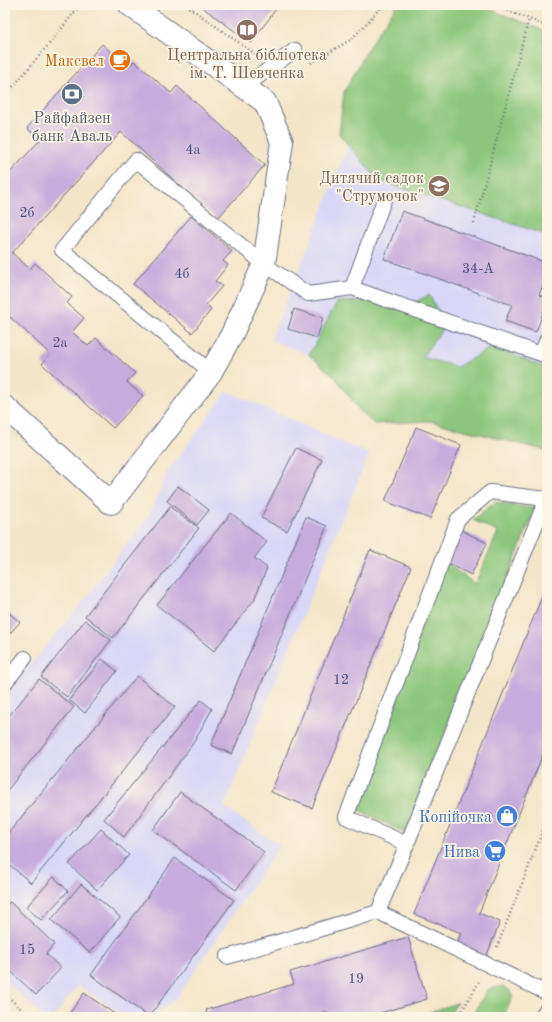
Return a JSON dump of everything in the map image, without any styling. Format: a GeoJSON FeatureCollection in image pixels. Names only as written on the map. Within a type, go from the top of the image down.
{"type":"FeatureCollection","features":[{"type":"Feature","properties":{"kind":"street"},"geometry":{"type":"LineString","coordinates":[[5,407],[111,503],[212,372],[232,334],[264,264],[282,142],[265,102],[130,5]]}},
{"type":"Feature","properties":{"kind":"lane"},"geometry":{"type":"LineString","coordinates":[[244,87],[295,50]]}},
{"type":"Feature","properties":{"kind":"lane"},"geometry":{"type":"LineString","coordinates":[[212,372],[62,250],[136,160],[264,264],[308,294],[352,288],[541,354],[547,339]]}},
{"type":"Feature","properties":{"kind":"lane"},"geometry":{"type":"LineString","coordinates":[[352,288],[384,200]]}},
{"type":"Feature","properties":{"kind":"lane"},"geometry":{"type":"LineString","coordinates":[[378,912],[407,844],[547,498],[490,492],[458,519],[346,817],[407,844]]}},
{"type":"Feature","properties":{"kind":"lane"},"geometry":{"type":"LineString","coordinates":[[5,683],[25,658]]}},
{"type":"Feature","properties":{"kind":"lane"},"geometry":{"type":"LineString","coordinates":[[227,957],[378,912],[547,993]]}},
{"type":"Feature","properties":{"kind":"path"},"geometry":{"type":"LineString","coordinates":[[5,96],[80,5]]}},
{"type":"Feature","properties":{"kind":"path"},"geometry":{"type":"LineString","coordinates":[[493,5],[547,26]]}},
{"type":"Feature","properties":{"kind":"path"},"geometry":{"type":"LineString","coordinates":[[474,223],[529,19]]}},
{"type":"Feature","properties":{"kind":"path"},"geometry":{"type":"LineString","coordinates":[[497,946],[547,820]]}},
{"type":"Feature","properties":{"kind":"path"},"geometry":{"type":"LineString","coordinates":[[458,1017],[489,965]]}},
{"type":"Feature","properties":{"kind":"path"},"geometry":{"type":"LineString","coordinates":[[5,994],[30,1017]]}},
{"type":"Feature","properties":{"kind":"shaded area","name":"Дитячий садок \"Струмочок\""},"geometry":{"type":"Polygon","coordinates":[[[404,5],[479,5],[547,32],[547,450],[271,340],[404,5]]]}},
{"type":"Feature","properties":{"kind":"shaded area"},"geometry":{"type":"Polygon","coordinates":[[[227,391],[369,454],[224,807],[280,845],[175,1000],[151,1017],[126,1017],[78,985],[54,1017],[44,1017],[5,981],[5,696],[79,607],[150,514],[168,471],[227,391]]]}},
{"type":"Feature","properties":{"kind":"green space"},"geometry":{"type":"Polygon","coordinates":[[[397,5],[479,5],[547,32],[547,235],[378,180],[339,134],[344,92],[371,43],[397,5]]]}},
{"type":"Feature","properties":{"kind":"green space"},"geometry":{"type":"Polygon","coordinates":[[[429,295],[446,324],[422,357],[457,367],[492,347],[542,366],[547,365],[547,451],[430,421],[374,424],[360,411],[335,377],[309,355],[337,302],[367,301],[407,306],[429,295]]]}},
{"type":"Feature","properties":{"kind":"green space"},"geometry":{"type":"Polygon","coordinates":[[[495,502],[535,509],[405,833],[358,809],[445,562],[475,584],[498,532],[473,520],[495,502]]]}},
{"type":"Feature","properties":{"kind":"green space"},"geometry":{"type":"Polygon","coordinates":[[[503,986],[509,990],[513,996],[503,1017],[471,1017],[488,989],[503,986]]]}},
{"type":"Feature","properties":{"kind":"green space"},"geometry":{"type":"Polygon","coordinates":[[[457,1003],[448,1017],[416,1017],[457,1003]]]}},
{"type":"Feature","properties":{"kind":"building","name":"Центральна бібліотека ім. Т. Шевченка"},"geometry":{"type":"Polygon","coordinates":[[[199,5],[279,5],[251,43],[199,5]]]}},
{"type":"Feature","properties":{"kind":"building"},"geometry":{"type":"Polygon","coordinates":[[[102,44],[128,67],[134,61],[171,93],[177,86],[265,165],[217,219],[121,132],[12,253],[30,269],[35,263],[72,297],[67,303],[84,318],[72,332],[88,346],[96,338],[135,373],[127,382],[143,396],[113,428],[42,364],[50,354],[10,317],[5,323],[5,178],[40,140],[27,128],[102,44]]]}},
{"type":"Feature","properties":{"kind":"building"},"geometry":{"type":"Polygon","coordinates":[[[402,211],[547,263],[547,273],[539,295],[547,298],[547,301],[536,332],[505,321],[512,305],[384,259],[402,211]]]}},
{"type":"Feature","properties":{"kind":"building"},"geometry":{"type":"Polygon","coordinates":[[[191,216],[232,251],[223,261],[228,265],[215,281],[222,286],[206,305],[211,310],[192,333],[133,284],[191,216]]]}},
{"type":"Feature","properties":{"kind":"building"},"geometry":{"type":"Polygon","coordinates":[[[294,309],[323,318],[317,338],[288,329],[294,309]]]}},
{"type":"Feature","properties":{"kind":"building"},"geometry":{"type":"Polygon","coordinates":[[[416,427],[461,445],[430,519],[385,501],[416,427]]]}},
{"type":"Feature","properties":{"kind":"building"},"geometry":{"type":"Polygon","coordinates":[[[296,448],[322,460],[287,531],[261,518],[296,448]]]}},
{"type":"Feature","properties":{"kind":"building"},"geometry":{"type":"Polygon","coordinates":[[[178,486],[209,510],[197,525],[167,501],[178,486]]]}},
{"type":"Feature","properties":{"kind":"building"},"geometry":{"type":"Polygon","coordinates":[[[170,507],[199,528],[113,638],[85,616],[170,507]]]}},
{"type":"Feature","properties":{"kind":"building"},"geometry":{"type":"Polygon","coordinates":[[[231,513],[267,542],[254,558],[267,568],[254,600],[214,651],[157,605],[231,513]]]}},
{"type":"Feature","properties":{"kind":"building"},"geometry":{"type":"Polygon","coordinates":[[[306,517],[327,526],[232,754],[211,745],[306,517]]]}},
{"type":"Feature","properties":{"kind":"building"},"geometry":{"type":"Polygon","coordinates":[[[461,530],[487,543],[471,575],[445,562],[461,530]]]}},
{"type":"Feature","properties":{"kind":"building"},"geometry":{"type":"Polygon","coordinates":[[[370,550],[411,567],[312,808],[271,792],[370,550]]]}},
{"type":"Feature","properties":{"kind":"building"},"geometry":{"type":"Polygon","coordinates":[[[547,584],[547,744],[479,913],[500,922],[486,957],[456,945],[461,933],[414,914],[547,584]]]}},
{"type":"Feature","properties":{"kind":"building"},"geometry":{"type":"Polygon","coordinates":[[[5,610],[20,622],[5,639],[5,610]]]}},
{"type":"Feature","properties":{"kind":"building"},"geometry":{"type":"Polygon","coordinates":[[[85,620],[111,640],[67,697],[41,677],[85,620]]]}},
{"type":"Feature","properties":{"kind":"building"},"geometry":{"type":"Polygon","coordinates":[[[102,659],[117,671],[85,713],[69,700],[102,659]]]}},
{"type":"Feature","properties":{"kind":"building"},"geometry":{"type":"Polygon","coordinates":[[[137,676],[175,707],[31,883],[5,861],[5,837],[137,676]]]}},
{"type":"Feature","properties":{"kind":"building"},"geometry":{"type":"Polygon","coordinates":[[[39,679],[74,707],[5,793],[5,721],[39,679]]]}},
{"type":"Feature","properties":{"kind":"building"},"geometry":{"type":"Polygon","coordinates":[[[201,700],[212,709],[194,742],[124,837],[104,819],[201,700]]]}},
{"type":"Feature","properties":{"kind":"building"},"geometry":{"type":"Polygon","coordinates":[[[180,792],[264,852],[236,890],[153,830],[180,792]]]}},
{"type":"Feature","properties":{"kind":"building"},"geometry":{"type":"Polygon","coordinates":[[[101,829],[129,855],[97,890],[69,864],[101,829]]]}},
{"type":"Feature","properties":{"kind":"building"},"geometry":{"type":"Polygon","coordinates":[[[175,858],[234,900],[149,1017],[91,975],[175,858]]]}},
{"type":"Feature","properties":{"kind":"building"},"geometry":{"type":"Polygon","coordinates":[[[54,877],[68,891],[41,920],[26,907],[54,877]]]}},
{"type":"Feature","properties":{"kind":"building"},"geometry":{"type":"Polygon","coordinates":[[[81,884],[120,917],[90,953],[51,920],[81,884]]]}},
{"type":"Feature","properties":{"kind":"building"},"geometry":{"type":"Polygon","coordinates":[[[10,902],[54,944],[46,954],[61,968],[36,995],[5,966],[5,907],[10,902]]]}},
{"type":"Feature","properties":{"kind":"building"},"geometry":{"type":"Polygon","coordinates":[[[408,937],[427,999],[367,1017],[329,1017],[327,1011],[306,1017],[208,1017],[206,1010],[294,984],[290,972],[408,937]]]}},
{"type":"Feature","properties":{"kind":"building"},"geometry":{"type":"Polygon","coordinates":[[[84,993],[119,1017],[67,1017],[84,993]]]}},
{"type":"Feature","properties":{"kind":"place","name":"Центральна бібліотека ім. Т. Шевченка"},"geometry":{"type":"Point","coordinates":[247,30]}},
{"type":"Feature","properties":{"kind":"place","name":"Максвел"},"geometry":{"type":"Point","coordinates":[120,60]}},
{"type":"Feature","properties":{"kind":"place","name":"Райфайзен банк Аваль"},"geometry":{"type":"Point","coordinates":[72,94]}},
{"type":"Feature","properties":{"kind":"place","name":"Дитячий садок \"Струмочок\""},"geometry":{"type":"Point","coordinates":[439,186]}},
{"type":"Feature","properties":{"kind":"place","name":"Копійочка"},"geometry":{"type":"Point","coordinates":[507,816]}},
{"type":"Feature","properties":{"kind":"place","name":"Нива"},"geometry":{"type":"Point","coordinates":[495,851]}}]}
